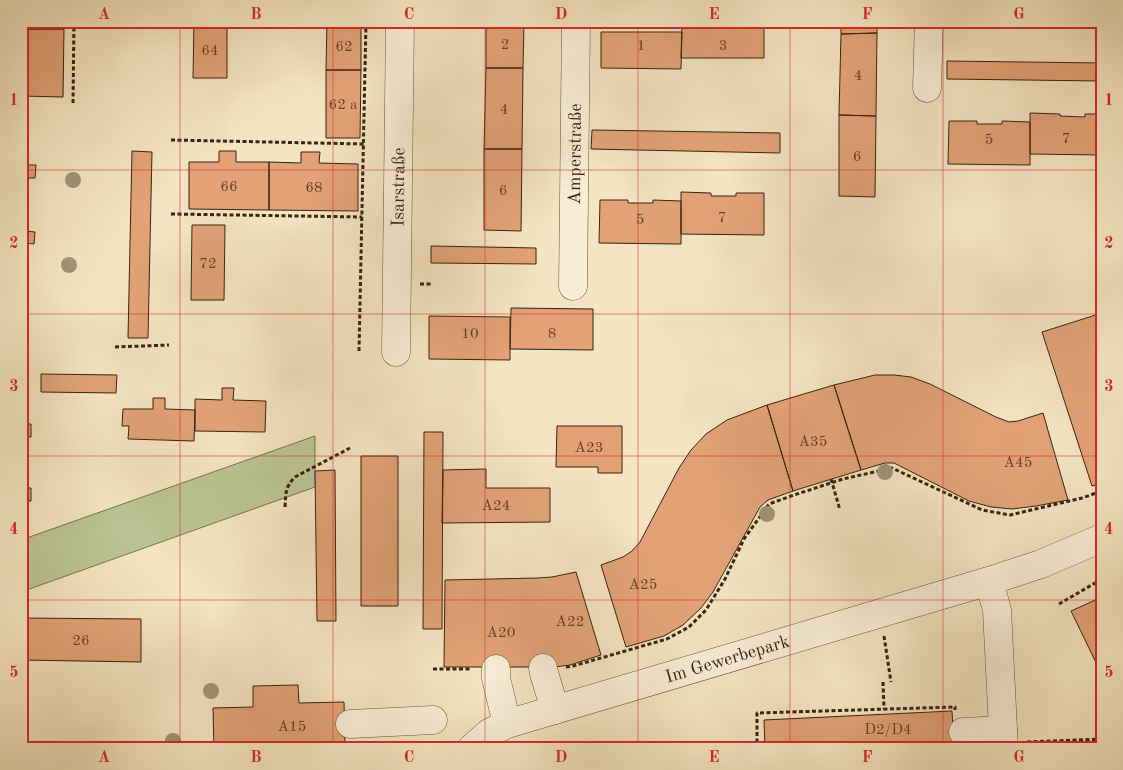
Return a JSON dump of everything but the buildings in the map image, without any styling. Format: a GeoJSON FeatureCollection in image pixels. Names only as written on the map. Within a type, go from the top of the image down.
{"type":"FeatureCollection","features":[{"type":"Feature","properties":{"kind":"street","name":"Isarstraße"},"geometry":{"type":"LineString","coordinates":[[396,352],[400,21]]}},
{"type":"Feature","properties":{"kind":"street","name":"Amperstraße"},"geometry":{"type":"LineString","coordinates":[[573,286],[576,21]]}},
{"type":"Feature","properties":{"kind":"street"},"geometry":{"type":"LineString","coordinates":[[927,88],[929,21]]}},
{"type":"Feature","properties":{"kind":"street","name":"Im Gewerbepark"},"geometry":{"type":"LineString","coordinates":[[470,749],[489,733],[507,724],[989,581],[1041,564],[1102,538]]}},
{"type":"Feature","properties":{"kind":"street"},"geometry":{"type":"LineString","coordinates":[[959,724],[1004,740],[997,610],[989,581]]}},
{"type":"Feature","properties":{"kind":"street"},"geometry":{"type":"LineString","coordinates":[[496,668],[496,678],[507,724]]}},
{"type":"Feature","properties":{"kind":"street"},"geometry":{"type":"LineString","coordinates":[[543,668],[555,710]]}},
{"type":"Feature","properties":{"kind":"street"},"geometry":{"type":"LineString","coordinates":[[350,724],[434,720]]}},
{"type":"Feature","properties":{"kind":"path"},"geometry":{"type":"LineString","coordinates":[[73,103],[74,21]]}},
{"type":"Feature","properties":{"kind":"path"},"geometry":{"type":"LineString","coordinates":[[359,351],[366,21]]}},
{"type":"Feature","properties":{"kind":"path"},"geometry":{"type":"LineString","coordinates":[[171,140],[364,144]]}},
{"type":"Feature","properties":{"kind":"path"},"geometry":{"type":"LineString","coordinates":[[171,214],[362,217]]}},
{"type":"Feature","properties":{"kind":"path"},"geometry":{"type":"LineString","coordinates":[[115,347],[169,345]]}},
{"type":"Feature","properties":{"kind":"path"},"geometry":{"type":"LineString","coordinates":[[285,507],[288,483],[295,477],[350,448]]}},
{"type":"Feature","properties":{"kind":"path"},"geometry":{"type":"LineString","coordinates":[[543,668],[573,666],[668,639],[689,627],[706,610],[725,579],[744,539],[770,504],[831,481],[892,468],[982,510],[1010,514],[1082,498],[1102,491]]}},
{"type":"Feature","properties":{"kind":"path"},"geometry":{"type":"LineString","coordinates":[[831,481],[840,510]]}},
{"type":"Feature","properties":{"kind":"path"},"geometry":{"type":"LineString","coordinates":[[1059,604],[1102,580]]}},
{"type":"Feature","properties":{"kind":"path"},"geometry":{"type":"LineString","coordinates":[[880,613],[891,682]]}},
{"type":"Feature","properties":{"kind":"path"},"geometry":{"type":"LineString","coordinates":[[433,669],[496,668]]}},
{"type":"Feature","properties":{"kind":"path"},"geometry":{"type":"LineString","coordinates":[[883,682],[884,709]]}},
{"type":"Feature","properties":{"kind":"path"},"geometry":{"type":"LineString","coordinates":[[757,749],[757,713],[955,707],[959,724]]}},
{"type":"Feature","properties":{"kind":"path"},"geometry":{"type":"LineString","coordinates":[[1004,740],[1102,739]]}},
{"type":"Feature","properties":{"kind":"green space"},"geometry":{"type":"Polygon","coordinates":[[[315,436],[315,487],[21,592],[21,540],[315,436]]]}}]}
